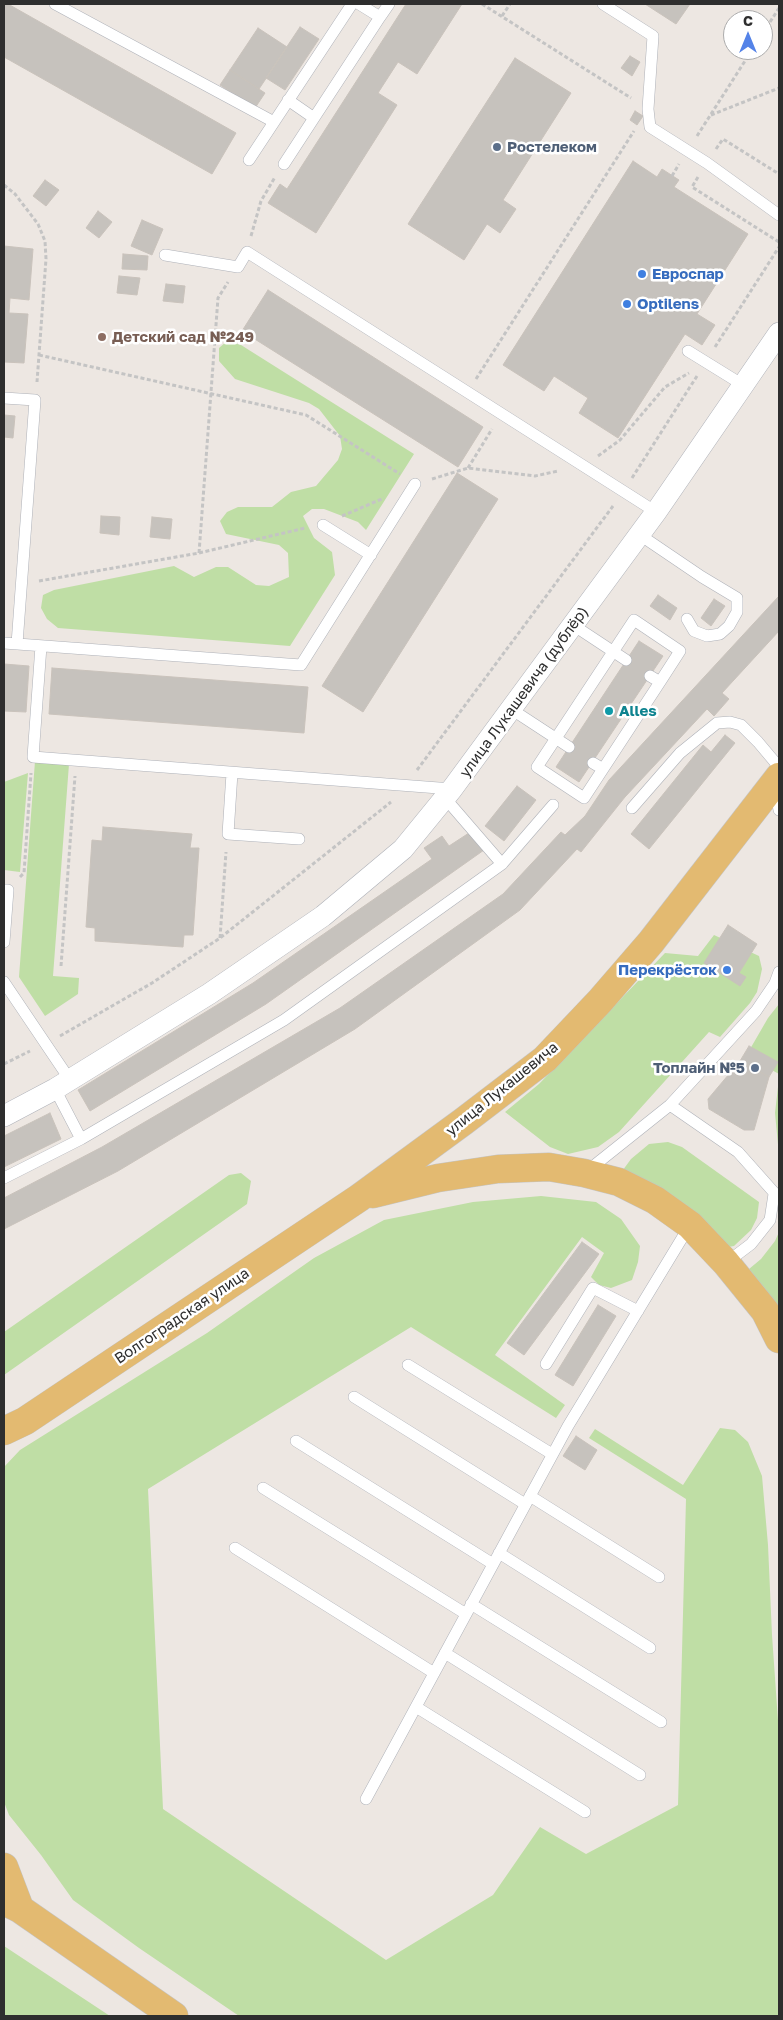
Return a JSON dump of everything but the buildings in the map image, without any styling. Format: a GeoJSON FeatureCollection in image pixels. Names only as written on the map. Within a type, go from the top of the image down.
{"type":"FeatureCollection","features":[{"type":"Feature","properties":{"kind":"main road","name":"улица Лукашевича"},"geometry":{"type":"LineString","coordinates":[[359,1198],[545,1059],[600,1001],[651,942],[778,776]]}},
{"type":"Feature","properties":{"kind":"main road"},"geometry":{"type":"LineString","coordinates":[[359,1198],[438,1178],[498,1169],[549,1168],[584,1173],[619,1182],[655,1200],[690,1225],[726,1263],[765,1311],[779,1339]]}},
{"type":"Feature","properties":{"kind":"main road","name":"Волгоградская улица"},"geometry":{"type":"LineString","coordinates":[[4,1444],[14,1426],[359,1198]]}},
{"type":"Feature","properties":{"kind":"main road"},"geometry":{"type":"LineString","coordinates":[[4,1867],[12,1905],[174,2016]]}},
{"type":"Feature","properties":{"kind":"street","name":"улица Лукашевича (дублёр)"},"geometry":{"type":"LineString","coordinates":[[4,1116],[62,1084],[209,994],[323,916],[403,849],[449,794],[640,535],[779,333]]}},
{"type":"Feature","properties":{"kind":"lane"},"geometry":{"type":"LineString","coordinates":[[55,4],[274,122]]}},
{"type":"Feature","properties":{"kind":"lane"},"geometry":{"type":"LineString","coordinates":[[249,160],[352,4]]}},
{"type":"Feature","properties":{"kind":"lane"},"geometry":{"type":"LineString","coordinates":[[359,4],[380,18]]}},
{"type":"Feature","properties":{"kind":"lane"},"geometry":{"type":"LineString","coordinates":[[284,164],[389,4]]}},
{"type":"Feature","properties":{"kind":"lane"},"geometry":{"type":"LineString","coordinates":[[603,4],[653,36],[648,109],[650,126],[779,215]]}},
{"type":"Feature","properties":{"kind":"lane"},"geometry":{"type":"LineString","coordinates":[[288,100],[314,118]]}},
{"type":"Feature","properties":{"kind":"lane"},"geometry":{"type":"LineString","coordinates":[[165,255],[238,267],[247,252],[656,512]]}},
{"type":"Feature","properties":{"kind":"lane"},"geometry":{"type":"LineString","coordinates":[[688,351],[743,386]]}},
{"type":"Feature","properties":{"kind":"lane"},"geometry":{"type":"LineString","coordinates":[[4,398],[35,400],[17,644]]}},
{"type":"Feature","properties":{"kind":"lane"},"geometry":{"type":"LineString","coordinates":[[4,643],[301,665],[415,484]]}},
{"type":"Feature","properties":{"kind":"lane"},"geometry":{"type":"LineString","coordinates":[[322,524],[371,555]]}},
{"type":"Feature","properties":{"kind":"lane"},"geometry":{"type":"LineString","coordinates":[[640,535],[737,598],[737,612],[729,626],[720,634],[707,636],[694,631],[687,619]]}},
{"type":"Feature","properties":{"kind":"lane"},"geometry":{"type":"LineString","coordinates":[[634,620],[680,651],[655,679],[598,766],[584,798],[537,767],[613,652],[634,620]]}},
{"type":"Feature","properties":{"kind":"lane"},"geometry":{"type":"LineString","coordinates":[[573,625],[626,660]]}},
{"type":"Feature","properties":{"kind":"lane"},"geometry":{"type":"LineString","coordinates":[[41,646],[32,757],[405,786],[449,794],[502,864]]}},
{"type":"Feature","properties":{"kind":"lane"},"geometry":{"type":"LineString","coordinates":[[511,709],[569,747]]}},
{"type":"Feature","properties":{"kind":"lane"},"geometry":{"type":"LineString","coordinates":[[632,808],[680,753],[717,723],[730,722],[741,725],[758,742],[778,776],[779,810]]}},
{"type":"Feature","properties":{"kind":"lane"},"geometry":{"type":"LineString","coordinates":[[232,773],[228,834],[299,839]]}},
{"type":"Feature","properties":{"kind":"lane"},"geometry":{"type":"LineString","coordinates":[[4,1178],[81,1139],[284,1020],[502,864],[553,805]]}},
{"type":"Feature","properties":{"kind":"lane"},"geometry":{"type":"LineString","coordinates":[[4,942],[6,890]]}},
{"type":"Feature","properties":{"kind":"lane"},"geometry":{"type":"LineString","coordinates":[[584,1173],[670,1104],[756,1011],[775,983],[779,972]]}},
{"type":"Feature","properties":{"kind":"lane"},"geometry":{"type":"LineString","coordinates":[[4,982],[45,1044],[62,1084],[81,1139]]}},
{"type":"Feature","properties":{"kind":"lane"},"geometry":{"type":"LineString","coordinates":[[670,1104],[738,1152],[777,1196],[770,1220],[751,1244],[726,1263]]}},
{"type":"Feature","properties":{"kind":"lane"},"geometry":{"type":"LineString","coordinates":[[366,1799],[552,1454],[690,1225]]}},
{"type":"Feature","properties":{"kind":"lane"},"geometry":{"type":"LineString","coordinates":[[546,1364],[593,1288],[638,1311]]}},
{"type":"Feature","properties":{"kind":"lane"},"geometry":{"type":"LineString","coordinates":[[408,1365],[552,1454]]}},
{"type":"Feature","properties":{"kind":"lane"},"geometry":{"type":"LineString","coordinates":[[354,1397],[659,1577]]}},
{"type":"Feature","properties":{"kind":"lane"},"geometry":{"type":"LineString","coordinates":[[296,1441],[650,1648]]}},
{"type":"Feature","properties":{"kind":"lane"},"geometry":{"type":"LineString","coordinates":[[263,1488],[661,1722]]}},
{"type":"Feature","properties":{"kind":"lane"},"geometry":{"type":"LineString","coordinates":[[235,1548],[434,1672]]}},
{"type":"Feature","properties":{"kind":"lane"},"geometry":{"type":"LineString","coordinates":[[445,1652],[640,1775]]}},
{"type":"Feature","properties":{"kind":"lane"},"geometry":{"type":"LineString","coordinates":[[416,1707],[585,1812]]}},
{"type":"Feature","properties":{"kind":"path"},"geometry":{"type":"LineString","coordinates":[[468,392],[648,109],[482,4]]}},
{"type":"Feature","properties":{"kind":"path"},"geometry":{"type":"LineString","coordinates":[[502,16],[510,4]]}},
{"type":"Feature","properties":{"kind":"path"},"geometry":{"type":"LineString","coordinates":[[672,176],[746,60]]}},
{"type":"Feature","properties":{"kind":"path"},"geometry":{"type":"LineString","coordinates":[[710,116],[779,88]]}},
{"type":"Feature","properties":{"kind":"path"},"geometry":{"type":"LineString","coordinates":[[247,252],[261,201],[284,164]]}},
{"type":"Feature","properties":{"kind":"path"},"geometry":{"type":"LineString","coordinates":[[4,185],[15,194],[38,224],[45,241],[46,259],[35,400]]}},
{"type":"Feature","properties":{"kind":"path"},"geometry":{"type":"LineString","coordinates":[[4,1064],[45,1044],[152,983],[220,938],[395,798],[624,491],[779,246]]}},
{"type":"Feature","properties":{"kind":"path"},"geometry":{"type":"LineString","coordinates":[[198,553],[218,298]]}},
{"type":"Feature","properties":{"kind":"path"},"geometry":{"type":"LineString","coordinates":[[39,355],[306,415],[415,484]]}},
{"type":"Feature","properties":{"kind":"path"},"geometry":{"type":"LineString","coordinates":[[22,584],[198,553],[322,524],[415,484],[468,468],[535,476],[584,466],[620,440],[665,388],[706,362]]}},
{"type":"Feature","properties":{"kind":"path"},"geometry":{"type":"LineString","coordinates":[[468,468],[502,414]]}},
{"type":"Feature","properties":{"kind":"path"},"geometry":{"type":"LineString","coordinates":[[6,890],[24,873],[32,757]]}},
{"type":"Feature","properties":{"kind":"path"},"geometry":{"type":"LineString","coordinates":[[61,966],[77,761]]}},
{"type":"Feature","properties":{"kind":"path"},"geometry":{"type":"LineString","coordinates":[[220,938],[228,834]]}},
{"type":"Feature","properties":{"kind":"green space"},"geometry":{"type":"Polygon","coordinates":[[[227,341],[241,345],[414,454],[366,530],[358,522],[324,509],[312,509],[303,516],[314,538],[332,552],[335,575],[290,646],[58,628],[47,619],[41,608],[43,595],[54,590],[174,566],[194,577],[216,567],[228,567],[256,585],[269,586],[289,577],[288,553],[279,545],[226,534],[220,521],[227,512],[238,507],[272,507],[291,492],[316,486],[338,460],[342,449],[340,436],[319,409],[309,403],[235,379],[219,361],[219,348],[227,341]]]}},
{"type":"Feature","properties":{"kind":"green space"},"geometry":{"type":"Polygon","coordinates":[[[35,761],[69,764],[53,976],[79,978],[78,994],[45,1016],[19,977],[35,761]]]}},
{"type":"Feature","properties":{"kind":"green space"},"geometry":{"type":"Polygon","coordinates":[[[28,773],[20,872],[4,870],[4,782],[28,773]]]}},
{"type":"Feature","properties":{"kind":"green space"},"geometry":{"type":"Polygon","coordinates":[[[714,935],[759,956],[762,969],[757,992],[750,1003],[720,1037],[709,1032],[619,1132],[598,1147],[568,1154],[550,1147],[505,1112],[539,1084],[665,953],[698,956],[714,935]]]}},
{"type":"Feature","properties":{"kind":"green space"},"geometry":{"type":"Polygon","coordinates":[[[779,1004],[779,1074],[746,1056],[768,1018],[779,1004]]]}},
{"type":"Feature","properties":{"kind":"green space"},"geometry":{"type":"Polygon","coordinates":[[[779,1078],[779,1155],[775,1113],[779,1078]]]}},
{"type":"Feature","properties":{"kind":"green space"},"geometry":{"type":"Polygon","coordinates":[[[668,1142],[682,1147],[759,1202],[757,1218],[751,1230],[734,1246],[723,1248],[620,1174],[631,1159],[649,1144],[668,1142]]]}},
{"type":"Feature","properties":{"kind":"green space"},"geometry":{"type":"Polygon","coordinates":[[[241,1173],[251,1181],[247,1204],[4,1375],[4,1332],[229,1175],[241,1173]]]}},
{"type":"Feature","properties":{"kind":"green space"},"geometry":{"type":"Polygon","coordinates":[[[541,1196],[596,1202],[621,1219],[640,1246],[638,1262],[632,1280],[611,1288],[599,1285],[591,1277],[604,1253],[582,1237],[495,1355],[565,1405],[556,1418],[411,1327],[148,1489],[163,1809],[386,1960],[493,1895],[540,1827],[586,1854],[678,1805],[686,1499],[589,1438],[595,1429],[683,1485],[720,1428],[735,1430],[748,1442],[762,1476],[768,1545],[779,1735],[779,2016],[239,2016],[139,1948],[73,1900],[41,1855],[9,1815],[4,1802],[4,1467],[20,1450],[207,1333],[314,1258],[384,1220],[473,1202],[541,1196]]]}},
{"type":"Feature","properties":{"kind":"green space"},"geometry":{"type":"Polygon","coordinates":[[[779,1232],[779,1326],[743,1274],[761,1259],[775,1241],[779,1232]]]}},
{"type":"Feature","properties":{"kind":"green space"},"geometry":{"type":"Polygon","coordinates":[[[4,1946],[110,2016],[4,2016],[4,1946]]]}},
{"type":"Feature","properties":{"kind":"place","name":"Ростелеком"},"geometry":{"type":"Point","coordinates":[497,147]}},
{"type":"Feature","properties":{"kind":"place","name":"Евроспар"},"geometry":{"type":"Point","coordinates":[642,274]}},
{"type":"Feature","properties":{"kind":"place","name":"Optilens"},"geometry":{"type":"Point","coordinates":[627,304]}},
{"type":"Feature","properties":{"kind":"place","name":"Детский сад №249"},"geometry":{"type":"Point","coordinates":[102,337]}},
{"type":"Feature","properties":{"kind":"place","name":"Alles"},"geometry":{"type":"Point","coordinates":[609,711]}},
{"type":"Feature","properties":{"kind":"place","name":"Перекрёсток"},"geometry":{"type":"Point","coordinates":[727,970]}},
{"type":"Feature","properties":{"kind":"place","name":"Топлайн №5"},"geometry":{"type":"Point","coordinates":[755,1068]}}]}
